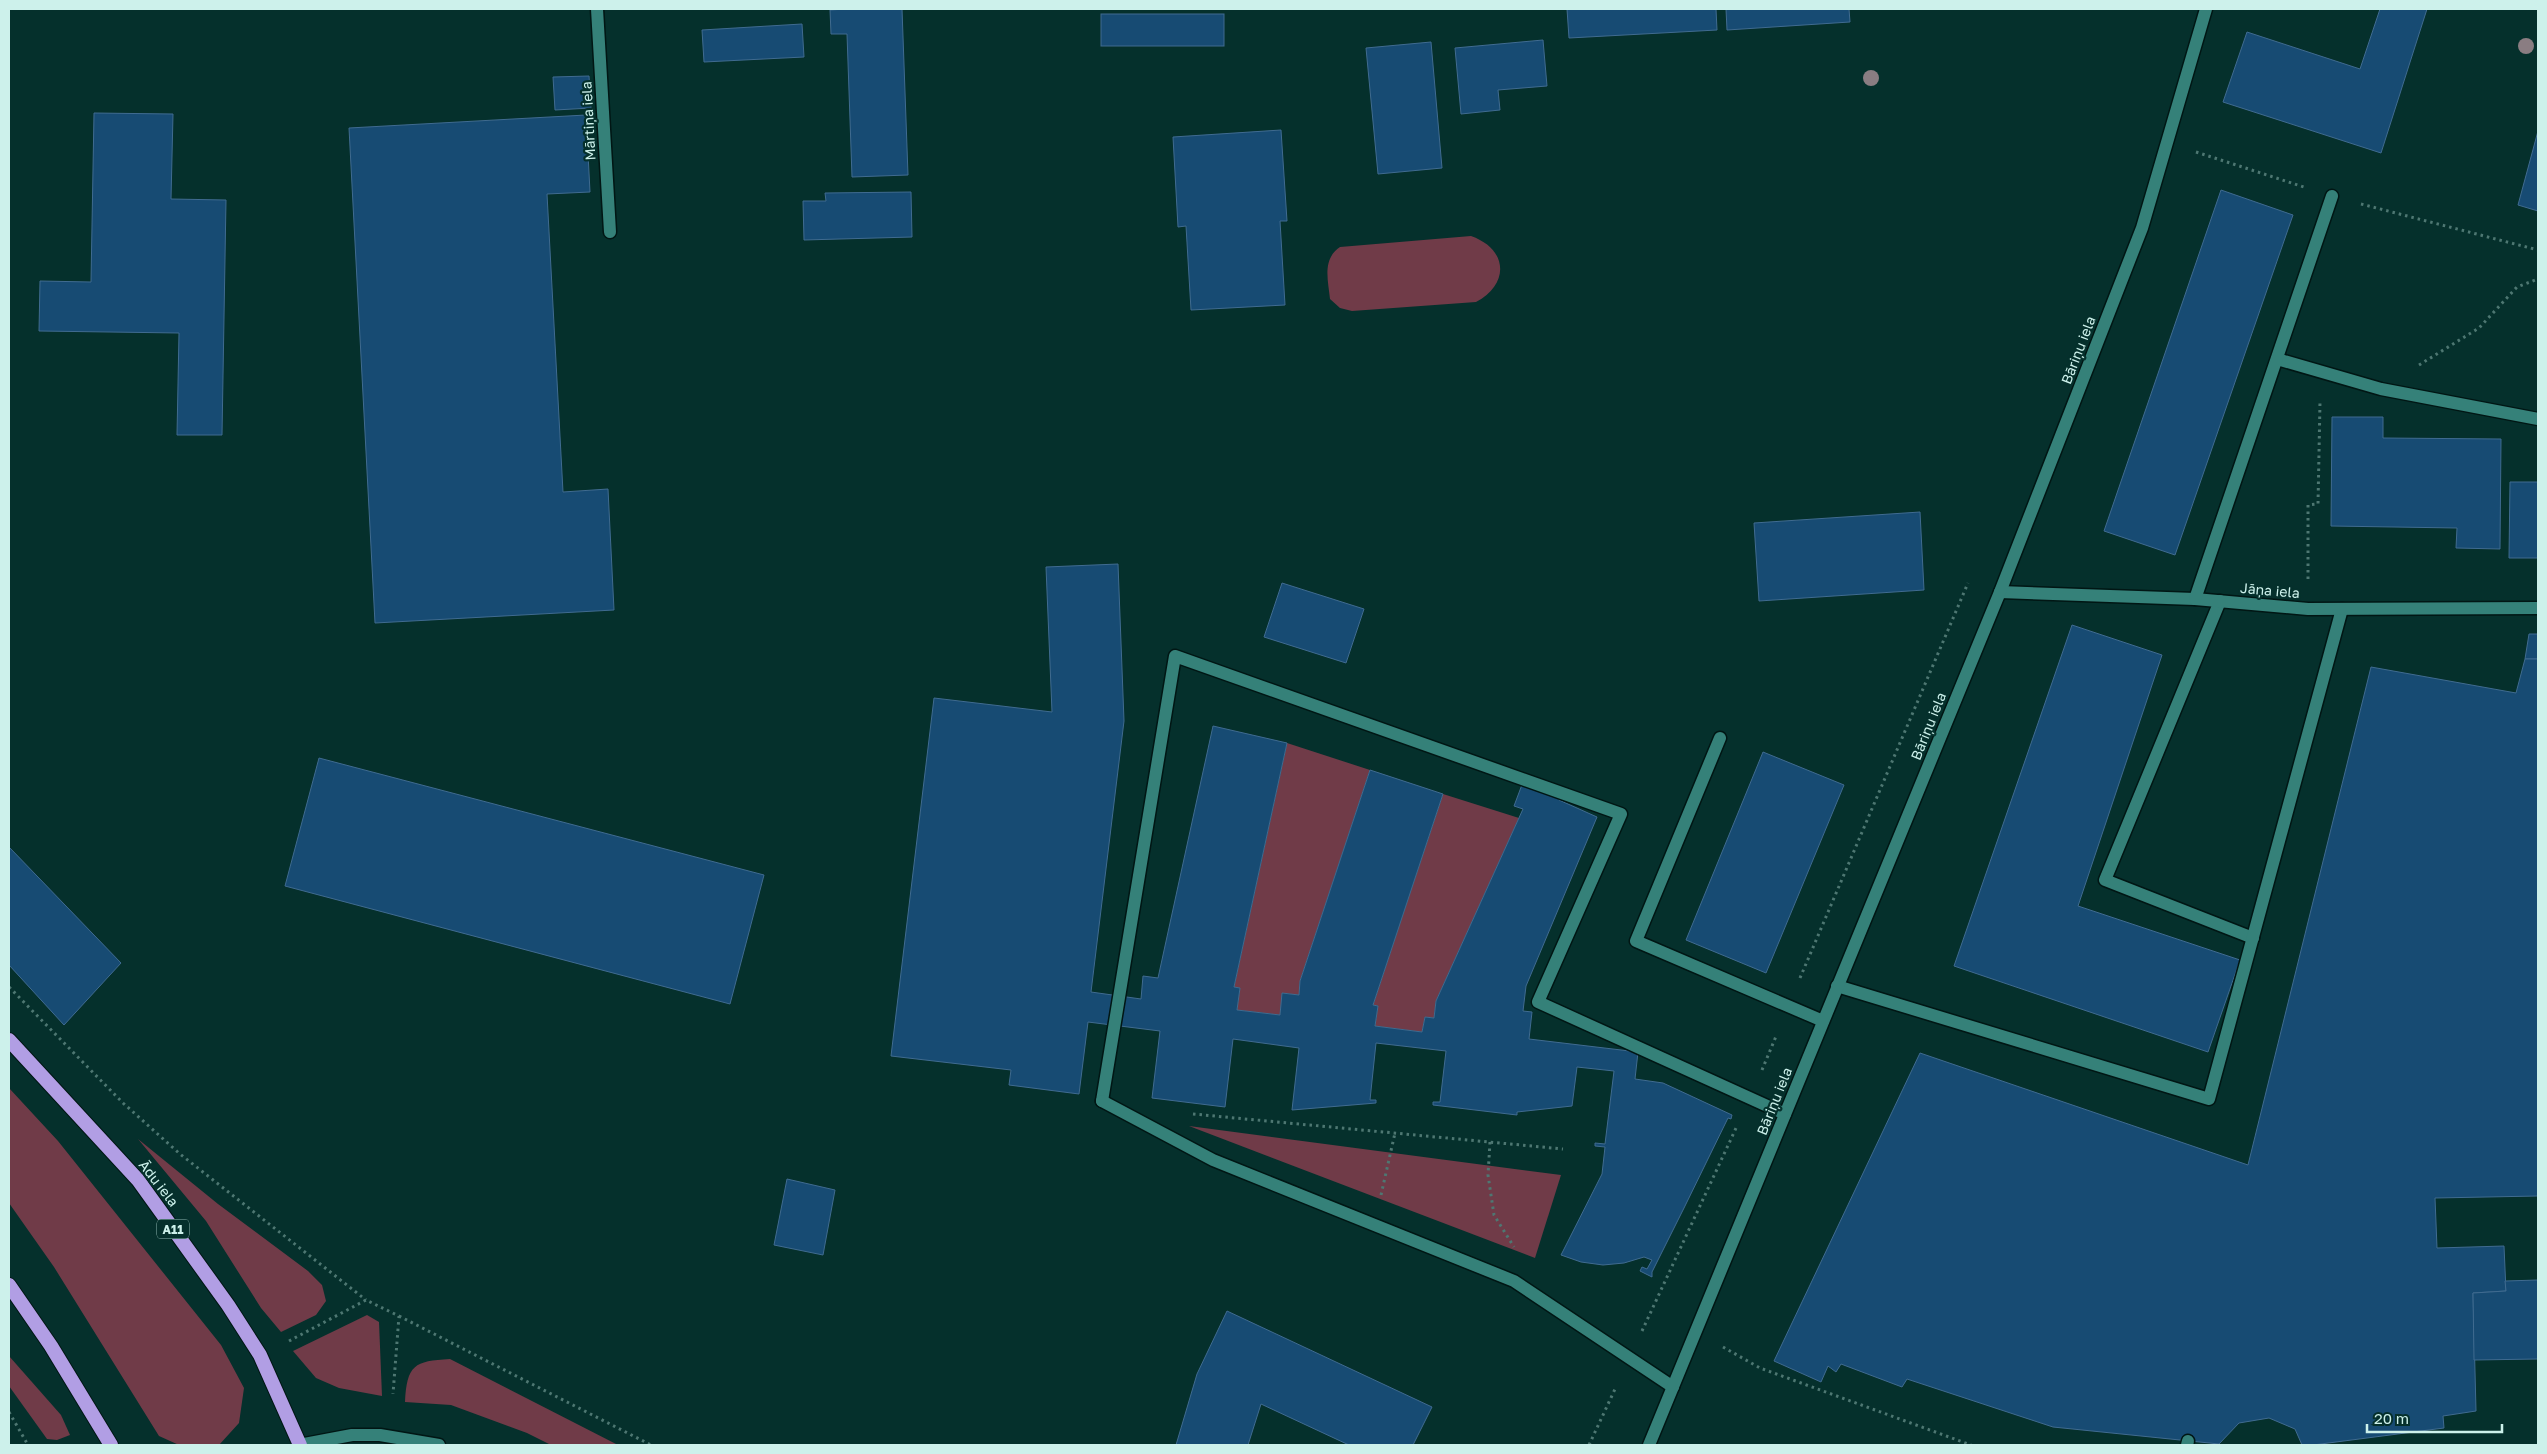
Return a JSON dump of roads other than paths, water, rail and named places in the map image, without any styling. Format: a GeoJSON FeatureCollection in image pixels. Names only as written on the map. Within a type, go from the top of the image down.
{"type":"FeatureCollection","features":[{"type":"Feature","properties":{"kind":"highway","name":"Ādu iela"},"geometry":{"type":"LineString","coordinates":[[9,1040],[138,1180],[228,1305],[260,1355],[300,1445]]}},
{"type":"Feature","properties":{"kind":"highway"},"geometry":{"type":"LineString","coordinates":[[9,1285],[51,1346],[111,1445]]}},
{"type":"Feature","properties":{"kind":"street","name":"Mārtiņa iela"},"geometry":{"type":"LineString","coordinates":[[597,9],[610,232]]}},
{"type":"Feature","properties":{"kind":"street","name":"Bāriņu iela"},"geometry":{"type":"LineString","coordinates":[[1649,1445],[2000,592],[2142,228],[2206,9]]}},
{"type":"Feature","properties":{"kind":"street"},"geometry":{"type":"LineString","coordinates":[[2195,599],[2332,196]]}},
{"type":"Feature","properties":{"kind":"street"},"geometry":{"type":"LineString","coordinates":[[2277,359],[2381,389],[2538,420]]}},
{"type":"Feature","properties":{"kind":"street","name":"Jāņa iela"},"geometry":{"type":"LineString","coordinates":[[2000,592],[2220,600],[2308,609],[2538,608]]}},
{"type":"Feature","properties":{"kind":"street"},"geometry":{"type":"LineString","coordinates":[[2220,600],[2105,880],[2253,938]]}},
{"type":"Feature","properties":{"kind":"street"},"geometry":{"type":"LineString","coordinates":[[1837,986],[2209,1099],[2342,609]]}},
{"type":"Feature","properties":{"kind":"street"},"geometry":{"type":"LineString","coordinates":[[1673,1387],[1514,1281],[1213,1160],[1102,1101],[1175,656],[1620,814],[1538,1002],[1785,1114]]}},
{"type":"Feature","properties":{"kind":"street"},"geometry":{"type":"LineString","coordinates":[[1720,738],[1636,941],[1823,1021]]}},
{"type":"Feature","properties":{"kind":"street","name":"Ādu iela"},"geometry":{"type":"LineString","coordinates":[[300,1445],[352,1435],[380,1435],[439,1445]]}}]}
